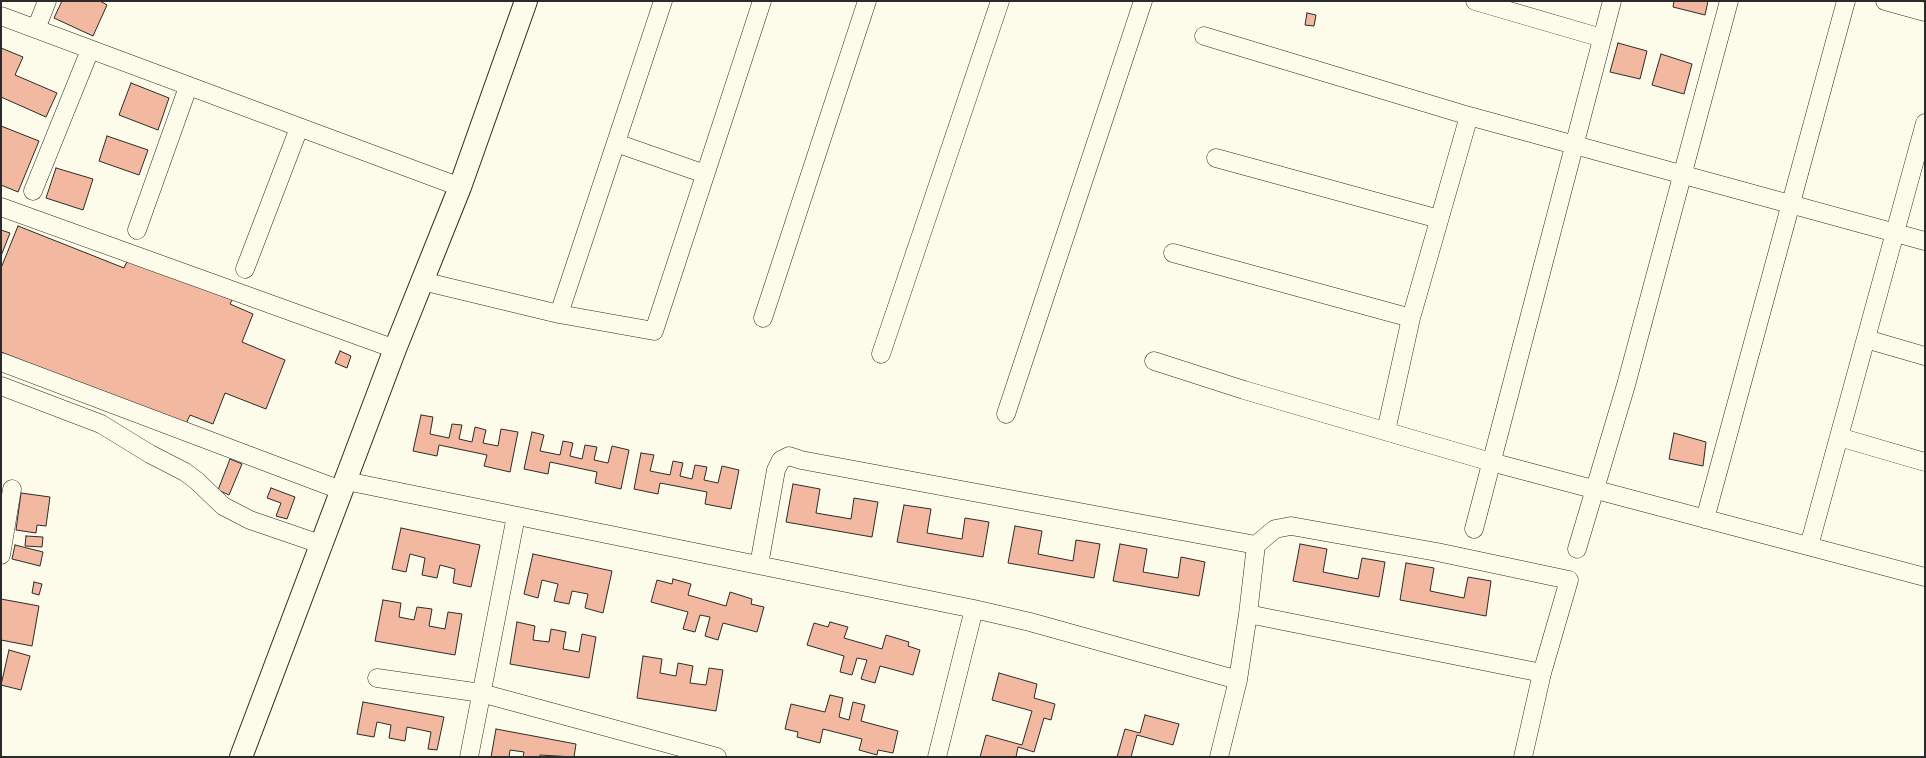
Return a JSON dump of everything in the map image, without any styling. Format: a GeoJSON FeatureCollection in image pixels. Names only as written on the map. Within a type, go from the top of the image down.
{"type":"FeatureCollection","features":[{"type":"Feature","properties":{"kind":"main road"},"geometry":{"type":"LineString","coordinates":[[241,757],[323,545],[395,348],[460,187],[526,1]]}},
{"type":"Feature","properties":{"kind":"street"},"geometry":{"type":"LineString","coordinates":[[36,29],[47,1]]}},
{"type":"Feature","properties":{"kind":"street"},"geometry":{"type":"LineString","coordinates":[[559,314],[662,1]]}},
{"type":"Feature","properties":{"kind":"street"},"geometry":{"type":"LineString","coordinates":[[422,282],[559,314],[654,331],[762,1]]}},
{"type":"Feature","properties":{"kind":"street"},"geometry":{"type":"LineString","coordinates":[[763,318],[867,1]]}},
{"type":"Feature","properties":{"kind":"street"},"geometry":{"type":"LineString","coordinates":[[881,354],[1000,1]]}},
{"type":"Feature","properties":{"kind":"street"},"geometry":{"type":"LineString","coordinates":[[1006,414],[1142,1]]}},
{"type":"Feature","properties":{"kind":"street"},"geometry":{"type":"LineString","coordinates":[[1475,1],[1602,38]]}},
{"type":"Feature","properties":{"kind":"street"},"geometry":{"type":"LineString","coordinates":[[1474,529],[1612,1]]}},
{"type":"Feature","properties":{"kind":"street"},"geometry":{"type":"LineString","coordinates":[[1577,549],[1626,385],[1729,1]]}},
{"type":"Feature","properties":{"kind":"street"},"geometry":{"type":"LineString","coordinates":[[1706,519],[1846,1]]}},
{"type":"Feature","properties":{"kind":"street"},"geometry":{"type":"LineString","coordinates":[[1885,1],[1925,12]]}},
{"type":"Feature","properties":{"kind":"street"},"geometry":{"type":"LineString","coordinates":[[1,16],[460,187]]}},
{"type":"Feature","properties":{"kind":"street"},"geometry":{"type":"LineString","coordinates":[[1204,36],[1469,116],[1925,242]]}},
{"type":"Feature","properties":{"kind":"street"},"geometry":{"type":"LineString","coordinates":[[33,191],[90,50]]}},
{"type":"Feature","properties":{"kind":"street"},"geometry":{"type":"LineString","coordinates":[[137,230],[188,87]]}},
{"type":"Feature","properties":{"kind":"street"},"geometry":{"type":"LineString","coordinates":[[1386,431],[1410,318],[1469,116]]}},
{"type":"Feature","properties":{"kind":"street"},"geometry":{"type":"LineString","coordinates":[[1809,546],[1925,123]]}},
{"type":"Feature","properties":{"kind":"street"},"geometry":{"type":"LineString","coordinates":[[245,269],[298,128]]}},
{"type":"Feature","properties":{"kind":"street"},"geometry":{"type":"LineString","coordinates":[[616,143],[705,174]]}},
{"type":"Feature","properties":{"kind":"street"},"geometry":{"type":"LineString","coordinates":[[1216,158],[1439,219]]}},
{"type":"Feature","properties":{"kind":"street"},"geometry":{"type":"LineString","coordinates":[[1,207],[395,348]]}},
{"type":"Feature","properties":{"kind":"street"},"geometry":{"type":"LineString","coordinates":[[1173,253],[1410,318]]}},
{"type":"Feature","properties":{"kind":"street"},"geometry":{"type":"LineString","coordinates":[[1866,339],[1925,356]]}},
{"type":"Feature","properties":{"kind":"street"},"geometry":{"type":"LineString","coordinates":[[1154,361],[1491,462],[1925,577]]}},
{"type":"Feature","properties":{"kind":"street"},"geometry":{"type":"LineString","coordinates":[[1,362],[344,486],[516,516],[974,609],[1030,622],[1238,680]]}},
{"type":"Feature","properties":{"kind":"street"},"geometry":{"type":"LineString","coordinates":[[1,386],[101,424],[150,454],[185,472],[223,506],[250,520],[323,545]]}},
{"type":"Feature","properties":{"kind":"street"},"geometry":{"type":"LineString","coordinates":[[1839,437],[1925,462]]}},
{"type":"Feature","properties":{"kind":"street"},"geometry":{"type":"LineString","coordinates":[[759,565],[776,470],[781,460],[789,456],[801,460],[1256,545]]}},
{"type":"Feature","properties":{"kind":"street"},"geometry":{"type":"LineString","coordinates":[[1,555],[12,489]]}},
{"type":"Feature","properties":{"kind":"street"},"geometry":{"type":"LineString","coordinates":[[469,757],[516,516]]}},
{"type":"Feature","properties":{"kind":"street"},"geometry":{"type":"LineString","coordinates":[[1219,757],[1238,680],[1256,545],[1275,529],[1291,526],[1438,552],[1569,580],[1542,673],[1526,756]]}},
{"type":"Feature","properties":{"kind":"street"},"geometry":{"type":"LineString","coordinates":[[937,757],[974,609]]}},
{"type":"Feature","properties":{"kind":"street"},"geometry":{"type":"LineString","coordinates":[[1248,614],[1542,673]]}},
{"type":"Feature","properties":{"kind":"street"},"geometry":{"type":"LineString","coordinates":[[376,678],[481,693],[717,757]]}},
{"type":"Feature","properties":{"kind":"building"},"geometry":{"type":"Polygon","coordinates":[[[62,1],[100,1],[107,5],[93,36],[54,18],[62,1]]]}},
{"type":"Feature","properties":{"kind":"building"},"geometry":{"type":"Polygon","coordinates":[[[1674,1],[1708,1],[1705,15],[1673,7],[1674,1]]]}},
{"type":"Feature","properties":{"kind":"building"},"geometry":{"type":"Polygon","coordinates":[[[1307,13],[1316,15],[1314,26],[1305,25],[1307,13]]]}},
{"type":"Feature","properties":{"kind":"building"},"geometry":{"type":"Polygon","coordinates":[[[1618,43],[1647,51],[1640,79],[1610,72],[1618,43]]]}},
{"type":"Feature","properties":{"kind":"building"},"geometry":{"type":"Polygon","coordinates":[[[1,48],[23,57],[15,75],[57,93],[46,117],[1,97],[1,48]]]}},
{"type":"Feature","properties":{"kind":"building"},"geometry":{"type":"Polygon","coordinates":[[[1661,54],[1692,64],[1684,94],[1652,85],[1661,54]]]}},
{"type":"Feature","properties":{"kind":"building"},"geometry":{"type":"Polygon","coordinates":[[[131,83],[169,98],[158,130],[119,115],[131,83]]]}},
{"type":"Feature","properties":{"kind":"building"},"geometry":{"type":"Polygon","coordinates":[[[1,126],[39,141],[18,192],[1,185],[1,126]]]}},
{"type":"Feature","properties":{"kind":"building"},"geometry":{"type":"Polygon","coordinates":[[[107,136],[148,150],[139,175],[99,161],[107,136]]]}},
{"type":"Feature","properties":{"kind":"building"},"geometry":{"type":"Polygon","coordinates":[[[56,168],[93,179],[83,210],[46,198],[56,168]]]}},
{"type":"Feature","properties":{"kind":"building"},"geometry":{"type":"Polygon","coordinates":[[[18,226],[124,268],[129,257],[233,298],[230,304],[253,314],[242,342],[285,360],[266,409],[225,393],[213,424],[190,415],[185,426],[1,352],[1,268],[18,226]]]}},
{"type":"Feature","properties":{"kind":"building"},"geometry":{"type":"Polygon","coordinates":[[[1,230],[10,233],[1,256],[1,230]]]}},
{"type":"Feature","properties":{"kind":"building"},"geometry":{"type":"Polygon","coordinates":[[[340,351],[351,356],[347,368],[335,363],[340,351]]]}},
{"type":"Feature","properties":{"kind":"building"},"geometry":{"type":"Polygon","coordinates":[[[421,415],[433,417],[430,434],[449,438],[452,424],[462,425],[459,439],[472,442],[475,427],[486,430],[483,443],[498,446],[501,429],[518,432],[510,472],[484,466],[487,455],[439,445],[437,456],[413,451],[421,415]]]}},
{"type":"Feature","properties":{"kind":"building"},"geometry":{"type":"Polygon","coordinates":[[[532,432],[544,435],[540,451],[560,455],[563,441],[573,443],[570,456],[582,459],[585,445],[597,447],[594,460],[608,463],[612,446],[629,450],[621,489],[595,483],[597,472],[550,462],[548,474],[524,469],[532,432]]]}},
{"type":"Feature","properties":{"kind":"building"},"geometry":{"type":"Polygon","coordinates":[[[1674,433],[1706,442],[1703,466],[1669,459],[1674,433]]]}},
{"type":"Feature","properties":{"kind":"building"},"geometry":{"type":"Polygon","coordinates":[[[641,453],[654,455],[650,471],[670,475],[673,461],[683,463],[680,476],[692,479],[695,465],[707,467],[704,480],[718,483],[722,466],[739,470],[731,509],[705,504],[707,492],[660,483],[658,494],[634,489],[641,453]]]}},
{"type":"Feature","properties":{"kind":"building"},"geometry":{"type":"Polygon","coordinates":[[[230,459],[242,464],[229,495],[218,490],[230,459]]]}},
{"type":"Feature","properties":{"kind":"building"},"geometry":{"type":"Polygon","coordinates":[[[793,484],[820,489],[816,513],[851,519],[854,498],[878,502],[872,537],[786,522],[793,484]]]}},
{"type":"Feature","properties":{"kind":"building"},"geometry":{"type":"Polygon","coordinates":[[[271,488],[295,497],[287,519],[276,516],[281,503],[267,498],[271,488]]]}},
{"type":"Feature","properties":{"kind":"building"},"geometry":{"type":"Polygon","coordinates":[[[21,493],[50,497],[46,526],[37,525],[36,533],[16,530],[21,493]]]}},
{"type":"Feature","properties":{"kind":"building"},"geometry":{"type":"Polygon","coordinates":[[[904,505],[931,509],[927,533],[962,539],[965,518],[989,522],[983,557],[897,542],[904,505]]]}},
{"type":"Feature","properties":{"kind":"building"},"geometry":{"type":"Polygon","coordinates":[[[1015,526],[1042,531],[1038,554],[1073,561],[1076,540],[1100,544],[1094,578],[1008,563],[1015,526]]]}},
{"type":"Feature","properties":{"kind":"building"},"geometry":{"type":"Polygon","coordinates":[[[401,528],[480,545],[471,587],[453,583],[455,569],[440,565],[437,578],[422,575],[425,558],[410,554],[406,572],[392,569],[401,528]]]}},
{"type":"Feature","properties":{"kind":"building"},"geometry":{"type":"Polygon","coordinates":[[[26,536],[43,537],[42,547],[25,546],[26,536]]]}},
{"type":"Feature","properties":{"kind":"building"},"geometry":{"type":"Polygon","coordinates":[[[1120,544],[1147,549],[1143,572],[1178,578],[1181,557],[1205,562],[1199,596],[1113,581],[1120,544]]]}},
{"type":"Feature","properties":{"kind":"building"},"geometry":{"type":"Polygon","coordinates":[[[1300,544],[1327,549],[1323,572],[1358,579],[1362,558],[1385,562],[1379,597],[1293,581],[1300,544]]]}},
{"type":"Feature","properties":{"kind":"building"},"geometry":{"type":"Polygon","coordinates":[[[15,545],[43,552],[40,566],[12,559],[15,545]]]}},
{"type":"Feature","properties":{"kind":"building"},"geometry":{"type":"Polygon","coordinates":[[[533,554],[612,571],[603,613],[585,608],[588,594],[572,591],[569,604],[554,601],[558,584],[542,580],[538,598],[524,594],[533,554]]]}},
{"type":"Feature","properties":{"kind":"building"},"geometry":{"type":"Polygon","coordinates":[[[1406,563],[1434,568],[1430,591],[1464,598],[1468,577],[1491,581],[1486,616],[1400,600],[1406,563]]]}},
{"type":"Feature","properties":{"kind":"building"},"geometry":{"type":"Polygon","coordinates":[[[673,579],[691,584],[688,595],[726,606],[730,592],[752,599],[751,604],[764,607],[757,632],[723,623],[718,640],[705,636],[710,617],[700,615],[695,632],[683,629],[688,612],[651,602],[657,580],[672,584],[673,579]]]}},
{"type":"Feature","properties":{"kind":"building"},"geometry":{"type":"Polygon","coordinates":[[[34,582],[42,584],[39,595],[32,593],[34,582]]]}},
{"type":"Feature","properties":{"kind":"building"},"geometry":{"type":"Polygon","coordinates":[[[1,599],[39,606],[32,646],[1,640],[1,599]]]}},
{"type":"Feature","properties":{"kind":"building"},"geometry":{"type":"Polygon","coordinates":[[[383,600],[401,603],[399,617],[414,620],[417,607],[432,609],[429,626],[445,629],[448,612],[462,614],[455,655],[375,641],[383,600]]]}},
{"type":"Feature","properties":{"kind":"building"},"geometry":{"type":"Polygon","coordinates":[[[517,622],[535,626],[533,640],[549,642],[551,629],[566,632],[563,649],[579,652],[582,634],[596,637],[589,678],[510,664],[517,622]]]}},
{"type":"Feature","properties":{"kind":"building"},"geometry":{"type":"Polygon","coordinates":[[[830,622],[848,627],[844,638],[882,649],[886,635],[909,642],[908,646],[920,650],[913,675],[880,666],[875,683],[861,679],[867,660],[857,658],[852,675],[840,672],[844,656],[807,645],[814,623],[828,627],[830,622]]]}},
{"type":"Feature","properties":{"kind":"building"},"geometry":{"type":"Polygon","coordinates":[[[9,650],[30,656],[21,690],[1,685],[9,650]]]}},
{"type":"Feature","properties":{"kind":"building"},"geometry":{"type":"Polygon","coordinates":[[[643,656],[662,659],[660,673],[676,676],[678,663],[693,666],[690,683],[706,685],[709,668],[723,670],[716,711],[637,698],[643,656]]]}},
{"type":"Feature","properties":{"kind":"building"},"geometry":{"type":"Polygon","coordinates":[[[999,673],[1037,684],[1034,698],[1055,704],[1051,720],[1044,718],[1034,752],[1018,747],[1016,757],[980,757],[986,735],[1022,745],[1032,711],[992,700],[999,673]]]}},
{"type":"Feature","properties":{"kind":"building"},"geometry":{"type":"Polygon","coordinates":[[[830,695],[843,698],[839,717],[849,720],[853,702],[865,705],[861,721],[898,731],[893,753],[878,750],[877,755],[859,750],[862,739],[823,729],[820,743],[797,737],[798,732],[785,729],[791,704],[825,712],[830,695]]]}},
{"type":"Feature","properties":{"kind":"building"},"geometry":{"type":"Polygon","coordinates":[[[363,702],[444,717],[437,750],[428,749],[431,732],[407,727],[405,741],[389,738],[391,725],[377,722],[374,737],[357,734],[363,702]]]}},
{"type":"Feature","properties":{"kind":"building"},"geometry":{"type":"Polygon","coordinates":[[[1145,715],[1179,724],[1173,745],[1137,735],[1131,757],[1117,757],[1125,729],[1140,733],[1145,715]]]}},
{"type":"Feature","properties":{"kind":"building"},"geometry":{"type":"Polygon","coordinates":[[[496,729],[576,744],[574,757],[540,755],[540,757],[523,757],[524,752],[510,750],[509,757],[491,757],[496,729]]]}}]}
